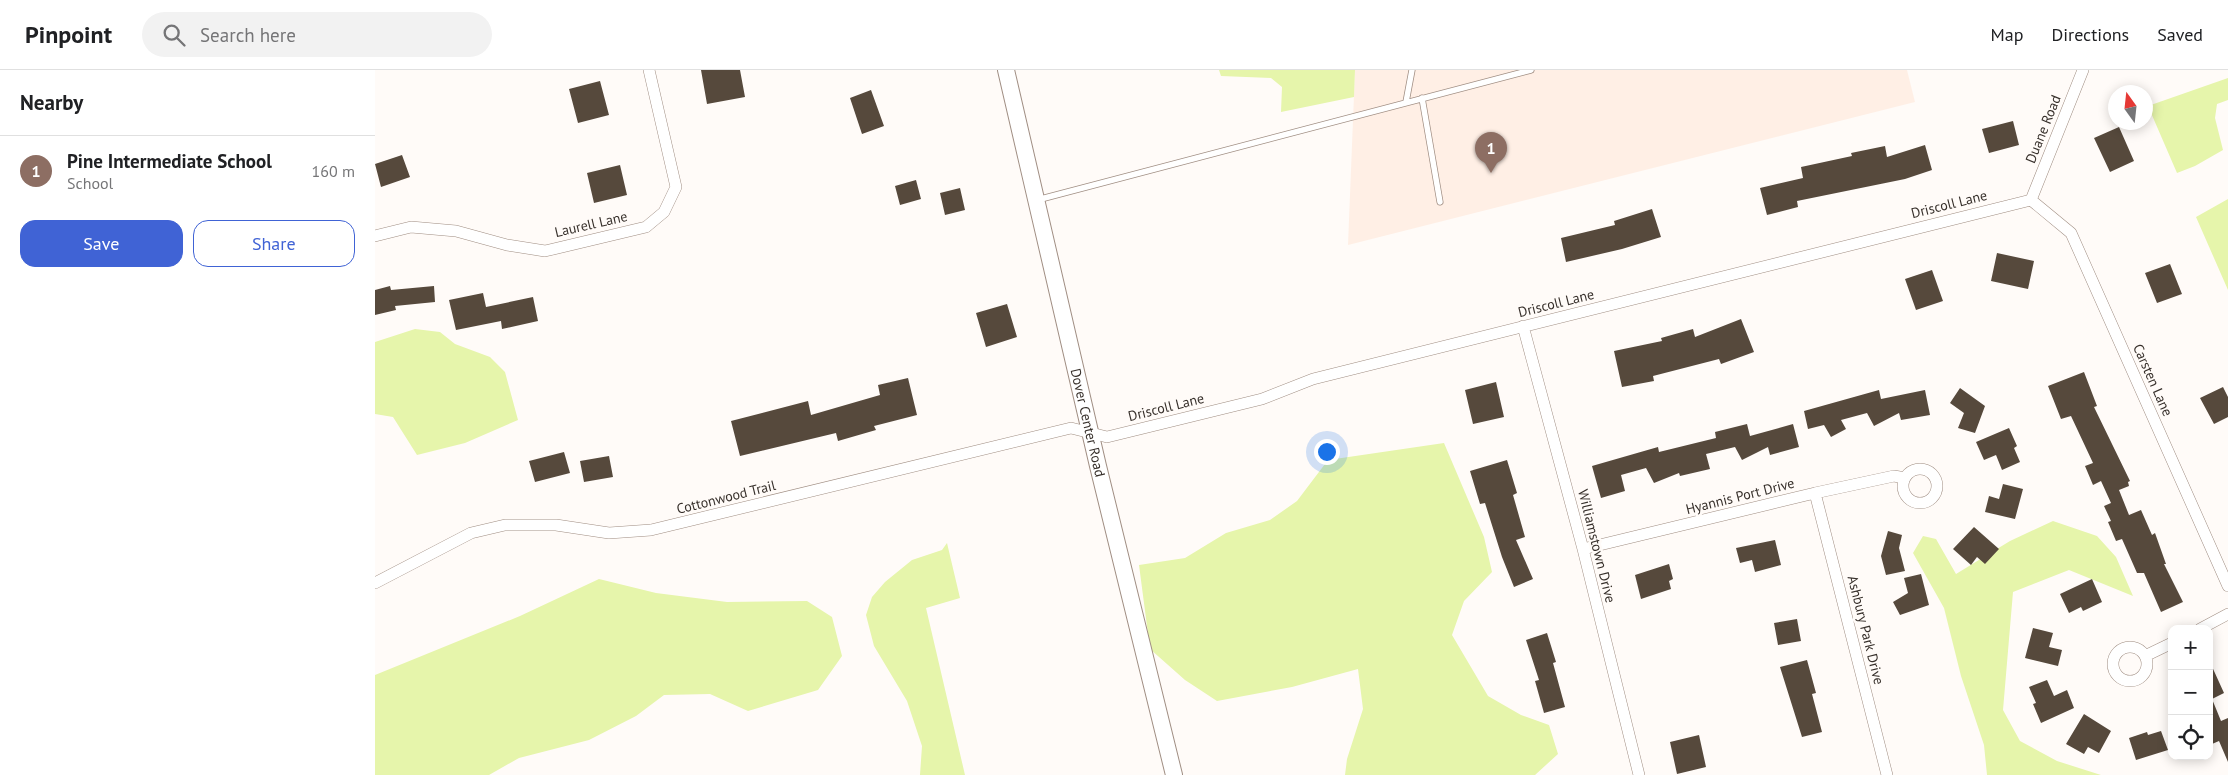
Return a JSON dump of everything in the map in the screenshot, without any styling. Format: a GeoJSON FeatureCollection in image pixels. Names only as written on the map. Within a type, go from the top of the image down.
{"type":"FeatureCollection","features":[{"type":"Feature","properties":{"kind":"street","name":"Laurell Lane"},"geometry":{"type":"LineString","coordinates":[[375,236],[411,227],[456,231],[507,245],[545,250],[646,227],[664,212],[676,187],[649,70]]}},
{"type":"Feature","properties":{"kind":"street","name":"Dover Center Road"},"geometry":{"type":"LineString","coordinates":[[1007,70],[1091,432],[1174,775]]}},
{"type":"Feature","properties":{"kind":"street","name":"Duane Road"},"geometry":{"type":"LineString","coordinates":[[2031,200],[2083,70]]}},
{"type":"Feature","properties":{"kind":"street","name":"Driscoll Lane"},"geometry":{"type":"LineString","coordinates":[[1091,432],[1107,437],[1153,426],[1262,399],[1313,379],[2031,200]]}},
{"type":"Feature","properties":{"kind":"street","name":"Carsten Lane"},"geometry":{"type":"LineString","coordinates":[[2031,200],[2071,233],[2228,586]]}},
{"type":"Feature","properties":{"kind":"street","name":"Williamstown Drive"},"geometry":{"type":"LineString","coordinates":[[1523,326],[1583,550],[1639,775]]}},
{"type":"Feature","properties":{"kind":"street","name":"Cottonwood Trail"},"geometry":{"type":"LineString","coordinates":[[375,583],[471,533],[505,524],[556,525],[609,533],[651,530],[1071,428],[1091,432]]}},
{"type":"Feature","properties":{"kind":"street","name":"Hyannis Port Drive"},"geometry":{"type":"LineString","coordinates":[[1583,550],[1815,493],[1894,476],[1905,478]]}},
{"type":"Feature","properties":{"kind":"street","name":"Ashbury Park Drive"},"geometry":{"type":"LineString","coordinates":[[1815,493],[1887,775]]}},
{"type":"Feature","properties":{"kind":"street"},"geometry":{"type":"LineString","coordinates":[[2207,625],[2228,614]]}},
{"type":"Feature","properties":{"kind":"street"},"geometry":{"type":"LineString","coordinates":[[2145,656],[2168,645]]}},
{"type":"Feature","properties":{"kind":"lane"},"geometry":{"type":"LineString","coordinates":[[1406,102],[1412,70]]}},
{"type":"Feature","properties":{"kind":"lane"},"geometry":{"type":"LineString","coordinates":[[1037,200],[1531,70]]}},
{"type":"Feature","properties":{"kind":"lane"},"geometry":{"type":"LineString","coordinates":[[1422,98],[1440,202]]}},
{"type":"Feature","properties":{"kind":"shaded area"},"geometry":{"type":"Polygon","coordinates":[[[1355,70],[1907,70],[1915,102],[1348,245],[1355,70]]]}},
{"type":"Feature","properties":{"kind":"green space"},"geometry":{"type":"Polygon","coordinates":[[[1219,70],[1355,70],[1354,97],[1281,112],[1282,87],[1271,78],[1221,76],[1219,70]]]}},
{"type":"Feature","properties":{"kind":"green space"},"geometry":{"type":"Polygon","coordinates":[[[2228,78],[2228,100],[2217,104],[2215,118],[2223,150],[2195,166],[2177,173],[2153,118],[2153,104],[2228,78]]]}},
{"type":"Feature","properties":{"kind":"green space"},"geometry":{"type":"Polygon","coordinates":[[[2228,199],[2228,290],[2196,217],[2228,199]]]}},
{"type":"Feature","properties":{"kind":"green space"},"geometry":{"type":"Polygon","coordinates":[[[415,329],[440,332],[455,344],[490,357],[505,372],[518,420],[465,443],[417,455],[393,417],[375,414],[375,342],[415,329]]]}},
{"type":"Feature","properties":{"kind":"green space"},"geometry":{"type":"Polygon","coordinates":[[[1444,443],[1484,537],[1492,572],[1464,601],[1452,635],[1488,696],[1521,715],[1549,725],[1558,754],[1535,775],[1345,775],[1347,759],[1363,709],[1358,669],[1292,687],[1217,701],[1185,680],[1150,649],[1139,565],[1185,558],[1226,533],[1270,520],[1297,501],[1328,460],[1444,443]]]}},
{"type":"Feature","properties":{"kind":"green space"},"geometry":{"type":"Polygon","coordinates":[[[2053,521],[2097,536],[2116,557],[2133,596],[2069,570],[2013,592],[2003,710],[2020,741],[2057,761],[2101,775],[1987,775],[1984,745],[1961,676],[1944,608],[1913,553],[1923,536],[1936,539],[1956,574],[2010,541],[2053,521]]]}},
{"type":"Feature","properties":{"kind":"green space"},"geometry":{"type":"Polygon","coordinates":[[[947,543],[960,598],[926,608],[965,775],[920,775],[922,746],[907,701],[874,646],[866,615],[872,597],[885,582],[912,560],[942,550],[947,543]]]}},
{"type":"Feature","properties":{"kind":"green space"},"geometry":{"type":"Polygon","coordinates":[[[599,579],[656,593],[727,602],[807,601],[832,617],[842,656],[818,690],[748,711],[710,694],[664,695],[636,716],[589,740],[519,758],[489,775],[375,775],[375,675],[520,616],[599,579]]]}},
{"type":"Feature","properties":{"kind":"building"},"geometry":{"type":"Polygon","coordinates":[[[701,70],[740,70],[745,97],[707,104],[701,70]]]}},
{"type":"Feature","properties":{"kind":"building"},"geometry":{"type":"Polygon","coordinates":[[[600,81],[609,115],[578,123],[569,89],[600,81]]]}},
{"type":"Feature","properties":{"kind":"building"},"geometry":{"type":"Polygon","coordinates":[[[871,90],[884,126],[862,134],[850,98],[871,90]]]}},
{"type":"Feature","properties":{"kind":"building"},"geometry":{"type":"Polygon","coordinates":[[[2013,121],[2019,145],[1989,153],[1982,129],[2013,121]]]}},
{"type":"Feature","properties":{"kind":"building"},"geometry":{"type":"Polygon","coordinates":[[[2112,130],[2120,130],[2134,161],[2110,172],[2094,138],[2112,130]]]}},
{"type":"Feature","properties":{"kind":"building"},"geometry":{"type":"Polygon","coordinates":[[[1925,145],[1932,170],[1905,179],[1797,201],[1798,207],[1767,215],[1760,188],[1803,178],[1801,167],[1852,156],[1851,153],[1885,146],[1887,157],[1925,145]]]}},
{"type":"Feature","properties":{"kind":"building"},"geometry":{"type":"Polygon","coordinates":[[[402,155],[410,177],[381,187],[375,164],[402,155]]]}},
{"type":"Feature","properties":{"kind":"building"},"geometry":{"type":"Polygon","coordinates":[[[620,165],[627,195],[594,203],[587,173],[620,165]]]}},
{"type":"Feature","properties":{"kind":"building"},"geometry":{"type":"Polygon","coordinates":[[[916,180],[921,199],[900,205],[895,186],[916,180]]]}},
{"type":"Feature","properties":{"kind":"building"},"geometry":{"type":"Polygon","coordinates":[[[960,188],[965,210],[945,215],[940,193],[960,188]]]}},
{"type":"Feature","properties":{"kind":"building"},"geometry":{"type":"Polygon","coordinates":[[[1652,209],[1661,237],[1622,249],[1566,262],[1561,238],[1615,225],[1614,221],[1652,209]]]}},
{"type":"Feature","properties":{"kind":"building"},"geometry":{"type":"Polygon","coordinates":[[[1997,253],[2034,261],[2028,289],[1991,281],[1997,253]]]}},
{"type":"Feature","properties":{"kind":"building"},"geometry":{"type":"Polygon","coordinates":[[[2170,264],[2182,294],[2157,303],[2145,273],[2170,264]]]}},
{"type":"Feature","properties":{"kind":"building"},"geometry":{"type":"Polygon","coordinates":[[[1932,270],[1943,301],[1916,310],[1905,279],[1932,270]]]}},
{"type":"Feature","properties":{"kind":"building"},"geometry":{"type":"Polygon","coordinates":[[[390,286],[391,290],[434,286],[435,302],[395,306],[396,310],[375,315],[375,290],[390,286]]]}},
{"type":"Feature","properties":{"kind":"building"},"geometry":{"type":"Polygon","coordinates":[[[483,293],[486,307],[533,297],[538,321],[502,329],[501,321],[456,330],[449,300],[483,293]]]}},
{"type":"Feature","properties":{"kind":"building"},"geometry":{"type":"Polygon","coordinates":[[[1007,304],[1017,337],[986,347],[976,313],[1007,304]]]}},
{"type":"Feature","properties":{"kind":"building"},"geometry":{"type":"Polygon","coordinates":[[[1741,319],[1754,352],[1721,364],[1719,359],[1653,376],[1654,381],[1622,387],[1614,351],[1662,341],[1661,338],[1693,329],[1695,337],[1741,319]]]}},
{"type":"Feature","properties":{"kind":"building"},"geometry":{"type":"Polygon","coordinates":[[[2084,372],[2097,406],[2094,407],[2130,481],[2128,482],[2129,486],[2119,490],[2129,515],[2141,510],[2152,535],[2155,533],[2166,564],[2164,564],[2183,602],[2161,612],[2144,573],[2137,573],[2122,539],[2116,541],[2108,522],[2111,521],[2104,506],[2111,503],[2101,481],[2093,485],[2085,466],[2093,463],[2071,416],[2061,419],[2048,386],[2084,372]]]}},
{"type":"Feature","properties":{"kind":"building"},"geometry":{"type":"Polygon","coordinates":[[[908,378],[917,415],[874,426],[876,430],[838,441],[836,433],[740,456],[731,421],[808,401],[811,415],[880,395],[878,385],[908,378]]]}},
{"type":"Feature","properties":{"kind":"building"},"geometry":{"type":"Polygon","coordinates":[[[1496,382],[1504,417],[1473,424],[1465,390],[1496,382]]]}},
{"type":"Feature","properties":{"kind":"building"},"geometry":{"type":"Polygon","coordinates":[[[2223,387],[2228,397],[2228,417],[2214,424],[2200,398],[2223,387]]]}},
{"type":"Feature","properties":{"kind":"building"},"geometry":{"type":"Polygon","coordinates":[[[1960,388],[1985,406],[1975,433],[1958,428],[1964,413],[1950,403],[1960,388]]]}},
{"type":"Feature","properties":{"kind":"building"},"geometry":{"type":"Polygon","coordinates":[[[1879,390],[1881,399],[1925,390],[1930,415],[1901,420],[1899,413],[1874,426],[1867,413],[1841,420],[1846,429],[1831,437],[1824,425],[1808,429],[1804,411],[1879,390]]]}},
{"type":"Feature","properties":{"kind":"building"},"geometry":{"type":"Polygon","coordinates":[[[1747,424],[1750,436],[1793,424],[1799,447],[1770,455],[1768,447],[1742,460],[1735,447],[1706,454],[1710,469],[1680,476],[1679,473],[1654,483],[1646,468],[1621,475],[1625,491],[1601,498],[1592,466],[1658,447],[1659,452],[1716,438],[1715,432],[1747,424]]]}},
{"type":"Feature","properties":{"kind":"building"},"geometry":{"type":"Polygon","coordinates":[[[2009,428],[2017,446],[2014,448],[2020,462],[2002,470],[1996,455],[1984,460],[1976,442],[2009,428]]]}},
{"type":"Feature","properties":{"kind":"building"},"geometry":{"type":"Polygon","coordinates":[[[564,452],[570,473],[535,482],[529,461],[564,452]]]}},
{"type":"Feature","properties":{"kind":"building"},"geometry":{"type":"Polygon","coordinates":[[[609,456],[613,477],[584,482],[580,461],[609,456]]]}},
{"type":"Feature","properties":{"kind":"building"},"geometry":{"type":"Polygon","coordinates":[[[1507,460],[1517,493],[1513,495],[1525,537],[1516,540],[1533,579],[1514,587],[1502,557],[1485,503],[1480,504],[1470,471],[1507,460]]]}},
{"type":"Feature","properties":{"kind":"building"},"geometry":{"type":"Polygon","coordinates":[[[2003,484],[2023,489],[2015,519],[1985,512],[1989,496],[1999,499],[2003,484]]]}},
{"type":"Feature","properties":{"kind":"building"},"geometry":{"type":"Polygon","coordinates":[[[1974,527],[1999,549],[1985,564],[1977,557],[1971,565],[1953,549],[1974,527]]]}},
{"type":"Feature","properties":{"kind":"building"},"geometry":{"type":"Polygon","coordinates":[[[1888,531],[1902,535],[1899,548],[1905,571],[1886,575],[1881,556],[1888,531]]]}},
{"type":"Feature","properties":{"kind":"building"},"geometry":{"type":"Polygon","coordinates":[[[1775,540],[1781,565],[1755,572],[1752,560],[1740,563],[1736,548],[1775,540]]]}},
{"type":"Feature","properties":{"kind":"building"},"geometry":{"type":"Polygon","coordinates":[[[1669,564],[1673,579],[1669,581],[1671,589],[1641,599],[1635,575],[1669,564]]]}},
{"type":"Feature","properties":{"kind":"building"},"geometry":{"type":"Polygon","coordinates":[[[1921,574],[1929,605],[1900,615],[1893,602],[1908,593],[1904,578],[1921,574]]]}},
{"type":"Feature","properties":{"kind":"building"},"geometry":{"type":"Polygon","coordinates":[[[2092,579],[2102,602],[2083,611],[2081,607],[2069,613],[2060,594],[2092,579]]]}},
{"type":"Feature","properties":{"kind":"building"},"geometry":{"type":"Polygon","coordinates":[[[1797,619],[1801,641],[1778,645],[1774,623],[1797,619]]]}},
{"type":"Feature","properties":{"kind":"building"},"geometry":{"type":"Polygon","coordinates":[[[2033,628],[2053,633],[2049,647],[2062,650],[2058,666],[2025,658],[2033,628]]]}},
{"type":"Feature","properties":{"kind":"building"},"geometry":{"type":"Polygon","coordinates":[[[1547,633],[1556,662],[1553,663],[1565,707],[1544,713],[1535,681],[1539,680],[1526,640],[1547,633]]]}},
{"type":"Feature","properties":{"kind":"building"},"geometry":{"type":"Polygon","coordinates":[[[1807,660],[1816,693],[1812,694],[1822,732],[1802,737],[1780,667],[1807,660]]]}},
{"type":"Feature","properties":{"kind":"building"},"geometry":{"type":"Polygon","coordinates":[[[2213,669],[2224,693],[2213,698],[2213,669]]]}},
{"type":"Feature","properties":{"kind":"building"},"geometry":{"type":"Polygon","coordinates":[[[2047,680],[2054,696],[2067,690],[2074,708],[2041,723],[2033,704],[2036,703],[2029,687],[2047,680]]]}},
{"type":"Feature","properties":{"kind":"building"},"geometry":{"type":"Polygon","coordinates":[[[2213,701],[2221,721],[2228,718],[2228,762],[2219,741],[2213,744],[2213,701]]]}},
{"type":"Feature","properties":{"kind":"building"},"geometry":{"type":"Polygon","coordinates":[[[2084,714],[2111,731],[2099,753],[2088,747],[2084,754],[2066,744],[2084,714]]]}},
{"type":"Feature","properties":{"kind":"building"},"geometry":{"type":"Polygon","coordinates":[[[2161,731],[2168,750],[2136,760],[2129,738],[2147,732],[2148,735],[2161,731]]]}},
{"type":"Feature","properties":{"kind":"building"},"geometry":{"type":"Polygon","coordinates":[[[1699,735],[1706,767],[1677,774],[1670,742],[1699,735]]]}},
{"type":"Feature","properties":{"kind":"place","name":"Pine Intermediate School"},"geometry":{"type":"Point","coordinates":[1491,173]}}]}
